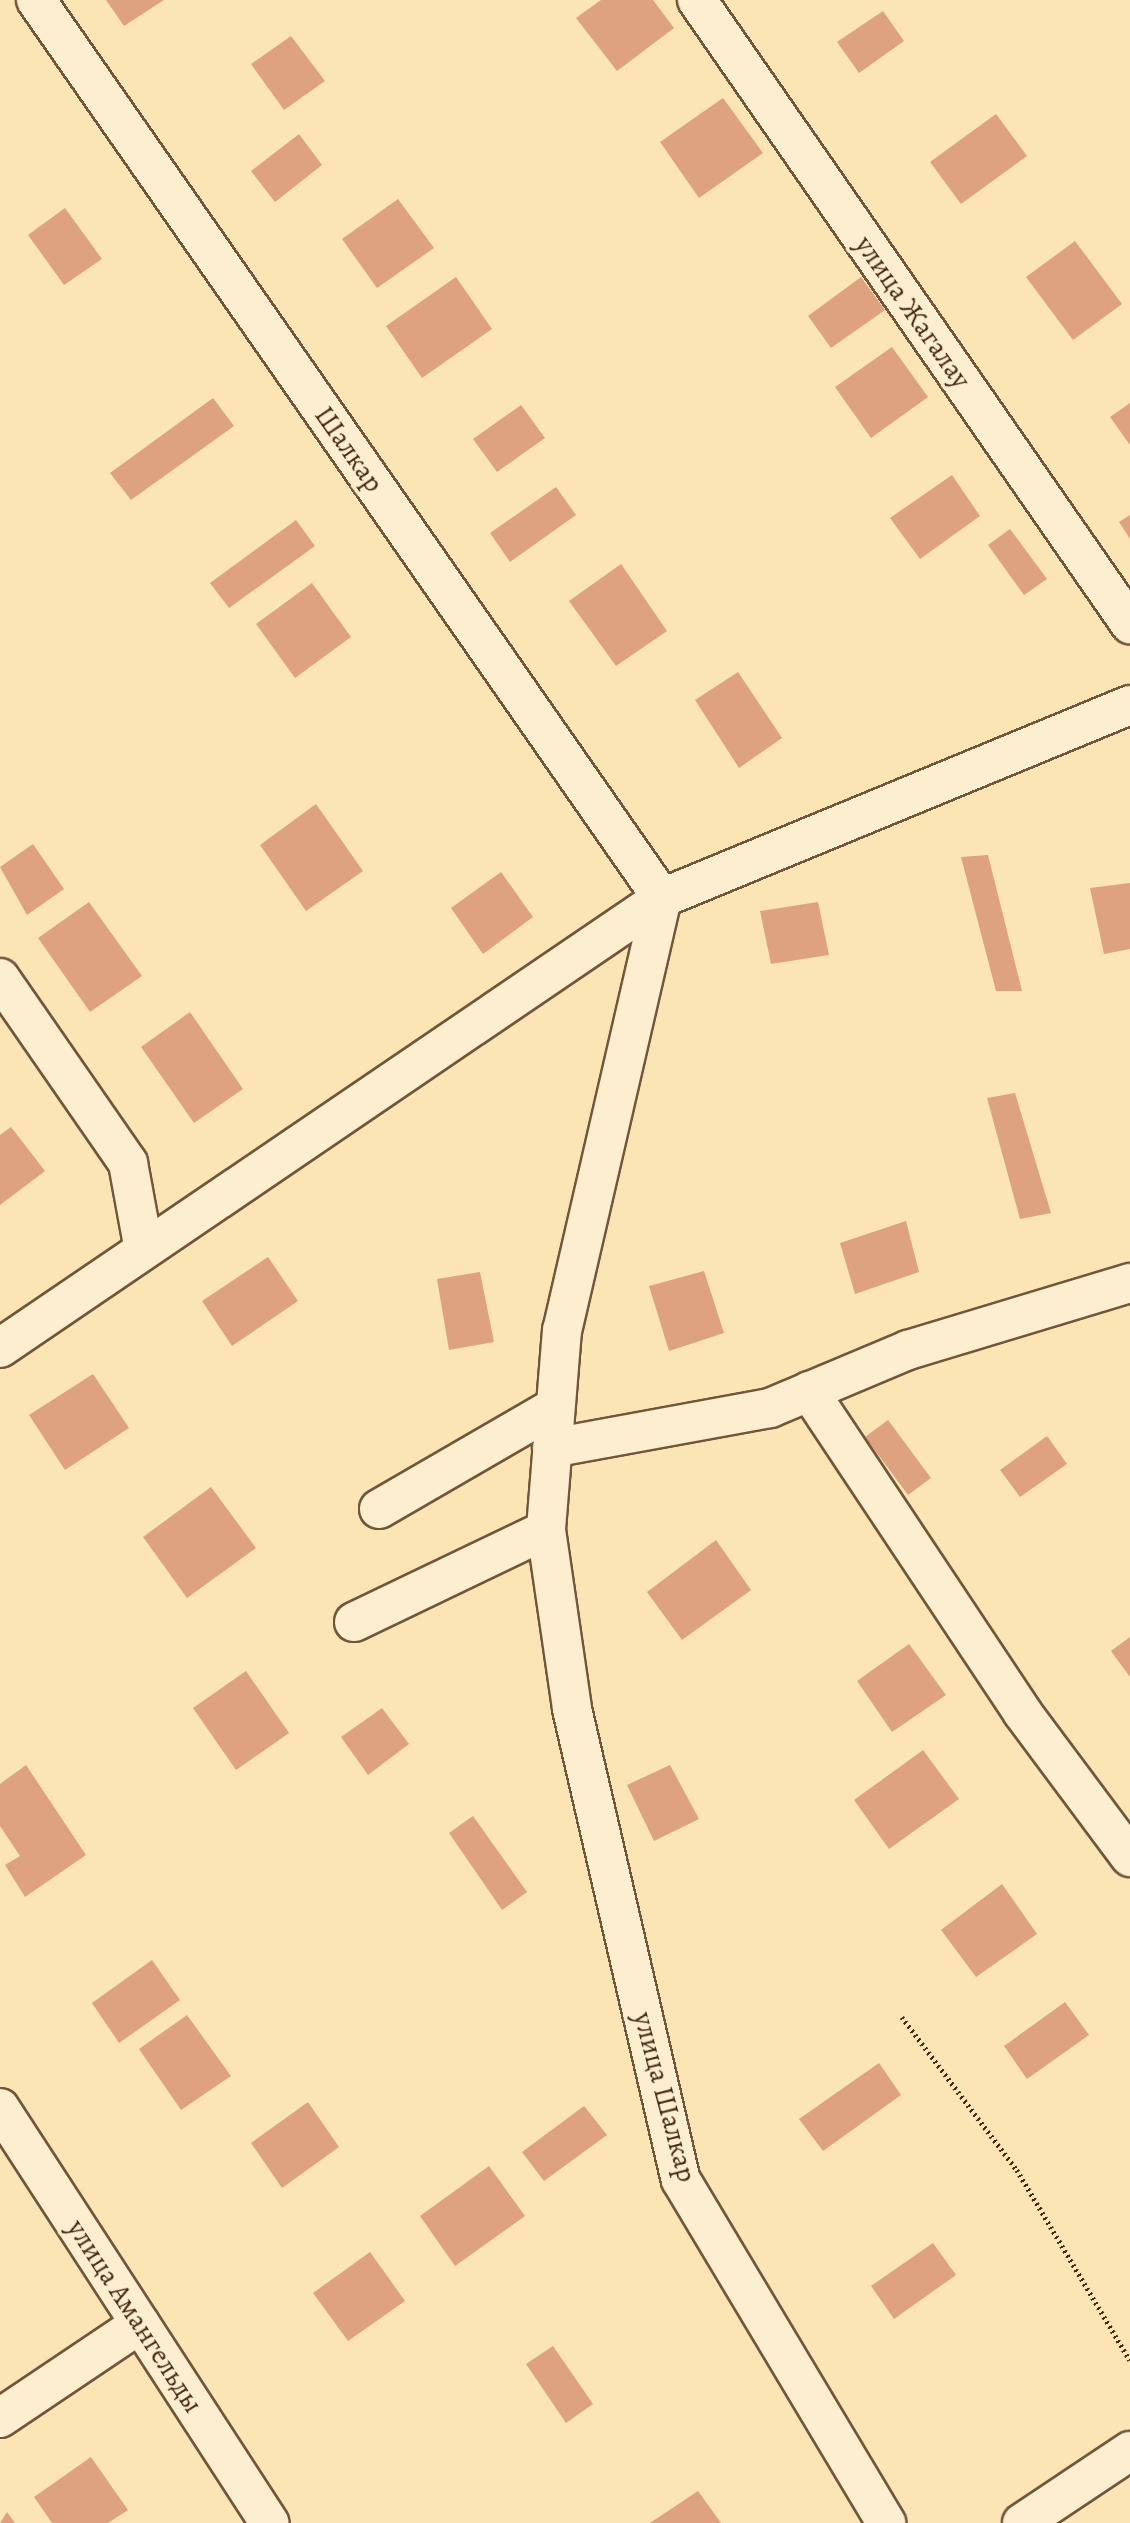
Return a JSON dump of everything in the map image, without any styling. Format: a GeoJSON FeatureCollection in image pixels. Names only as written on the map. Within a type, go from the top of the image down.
{"type":"FeatureCollection","features":[{"type":"Feature","properties":{"kind":"street","name":"Шалкар"},"geometry":{"type":"LineString","coordinates":[[36,0],[662,898]]}},
{"type":"Feature","properties":{"kind":"street","name":"улица Жагалау"},"geometry":{"type":"LineString","coordinates":[[697,0],[1130,624]]}},
{"type":"Feature","properties":{"kind":"street"},"geometry":{"type":"LineString","coordinates":[[0,1348],[662,898],[1130,705]]}},
{"type":"Feature","properties":{"kind":"street","name":"улица Шалкар"},"geometry":{"type":"LineString","coordinates":[[662,898],[565,1316],[546,1530],[572,1709],[681,2179],[886,2523]]}},
{"type":"Feature","properties":{"kind":"street"},"geometry":{"type":"LineString","coordinates":[[0,978],[128,1163],[144,1250]]}},
{"type":"Feature","properties":{"kind":"street"},"geometry":{"type":"LineString","coordinates":[[552,1448],[770,1408],[908,1350],[1130,1283]]}},
{"type":"Feature","properties":{"kind":"street"},"geometry":{"type":"LineString","coordinates":[[808,1391],[1022,1713],[1130,1857]]}},
{"type":"Feature","properties":{"kind":"street"},"geometry":{"type":"LineString","coordinates":[[379,1509],[555,1407]]}},
{"type":"Feature","properties":{"kind":"street"},"geometry":{"type":"LineString","coordinates":[[354,1622],[546,1530]]}},
{"type":"Feature","properties":{"kind":"street","name":"улица Амангельды"},"geometry":{"type":"LineString","coordinates":[[0,2108],[270,2523]]}},
{"type":"Feature","properties":{"kind":"street"},"geometry":{"type":"LineString","coordinates":[[0,2417],[140,2324]]}},
{"type":"Feature","properties":{"kind":"street"},"geometry":{"type":"LineString","coordinates":[[1022,2523],[1130,2451]]}},
{"type":"Feature","properties":{"kind":"path"},"geometry":{"type":"LineString","coordinates":[[902,2017],[1017,2170],[1130,2360]]}},
{"type":"Feature","properties":{"kind":"building"},"geometry":{"type":"Polygon","coordinates":[[[106,0],[164,0],[124,26],[106,0]]]}},
{"type":"Feature","properties":{"kind":"building"},"geometry":{"type":"Polygon","coordinates":[[[601,0],[653,0],[674,28],[617,71],[576,18],[601,0]]]}},
{"type":"Feature","properties":{"kind":"building"},"geometry":{"type":"Polygon","coordinates":[[[883,11],[904,41],[859,73],[837,42],[883,11]]]}},
{"type":"Feature","properties":{"kind":"building"},"geometry":{"type":"Polygon","coordinates":[[[291,36],[325,81],[284,110],[251,64],[291,36]]]}},
{"type":"Feature","properties":{"kind":"building"},"geometry":{"type":"Polygon","coordinates":[[[723,98],[763,153],[699,198],[660,142],[723,98]]]}},
{"type":"Feature","properties":{"kind":"building"},"geometry":{"type":"Polygon","coordinates":[[[996,114],[1027,156],[961,204],[930,162],[996,114]]]}},
{"type":"Feature","properties":{"kind":"building"},"geometry":{"type":"Polygon","coordinates":[[[299,134],[322,165],[275,202],[251,171],[299,134]]]}},
{"type":"Feature","properties":{"kind":"building"},"geometry":{"type":"Polygon","coordinates":[[[398,199],[434,248],[377,288],[342,239],[398,199]]]}},
{"type":"Feature","properties":{"kind":"building"},"geometry":{"type":"Polygon","coordinates":[[[65,208],[102,259],[64,285],[28,235],[65,208]]]}},
{"type":"Feature","properties":{"kind":"building"},"geometry":{"type":"Polygon","coordinates":[[[1075,241],[1122,304],[1073,340],[1026,277],[1075,241]]]}},
{"type":"Feature","properties":{"kind":"building"},"geometry":{"type":"Polygon","coordinates":[[[456,277],[492,329],[422,378],[386,326],[456,277]]]}},
{"type":"Feature","properties":{"kind":"building"},"geometry":{"type":"Polygon","coordinates":[[[861,277],[885,310],[831,348],[808,316],[861,277]]]}},
{"type":"Feature","properties":{"kind":"building"},"geometry":{"type":"Polygon","coordinates":[[[892,347],[928,397],[871,438],[835,387],[892,347]]]}},
{"type":"Feature","properties":{"kind":"building"},"geometry":{"type":"Polygon","coordinates":[[[213,398],[234,426],[131,500],[110,473],[213,398]]]}},
{"type":"Feature","properties":{"kind":"building"},"geometry":{"type":"Polygon","coordinates":[[[1130,403],[1130,445],[1110,417],[1130,403]]]}},
{"type":"Feature","properties":{"kind":"building"},"geometry":{"type":"Polygon","coordinates":[[[521,405],[545,438],[497,472],[473,439],[521,405]]]}},
{"type":"Feature","properties":{"kind":"building"},"geometry":{"type":"Polygon","coordinates":[[[952,475],[980,516],[920,559],[890,518],[952,475]]]}},
{"type":"Feature","properties":{"kind":"building"},"geometry":{"type":"Polygon","coordinates":[[[556,487],[576,515],[510,562],[490,533],[556,487]]]}},
{"type":"Feature","properties":{"kind":"building"},"geometry":{"type":"Polygon","coordinates":[[[1130,515],[1130,539],[1119,522],[1130,515]]]}},
{"type":"Feature","properties":{"kind":"building"},"geometry":{"type":"Polygon","coordinates":[[[296,520],[315,546],[229,608],[210,583],[296,520]]]}},
{"type":"Feature","properties":{"kind":"building"},"geometry":{"type":"Polygon","coordinates":[[[1010,529],[1047,579],[1024,595],[988,545],[1010,529]]]}},
{"type":"Feature","properties":{"kind":"building"},"geometry":{"type":"Polygon","coordinates":[[[621,564],[667,631],[616,666],[569,601],[621,564]]]}},
{"type":"Feature","properties":{"kind":"building"},"geometry":{"type":"Polygon","coordinates":[[[312,583],[351,637],[295,678],[256,624],[312,583]]]}},
{"type":"Feature","properties":{"kind":"building"},"geometry":{"type":"Polygon","coordinates":[[[738,672],[782,738],[739,768],[695,700],[738,672]]]}},
{"type":"Feature","properties":{"kind":"building"},"geometry":{"type":"Polygon","coordinates":[[[316,804],[363,871],[306,911],[260,845],[316,804]]]}},
{"type":"Feature","properties":{"kind":"building"},"geometry":{"type":"Polygon","coordinates":[[[33,844],[64,889],[27,915],[0,867],[33,844]]]}},
{"type":"Feature","properties":{"kind":"building"},"geometry":{"type":"Polygon","coordinates":[[[988,855],[1022,991],[996,991],[961,857],[988,855]]]}},
{"type":"Feature","properties":{"kind":"building"},"geometry":{"type":"Polygon","coordinates":[[[501,872],[533,917],[483,954],[451,908],[501,872]]]}},
{"type":"Feature","properties":{"kind":"building"},"geometry":{"type":"Polygon","coordinates":[[[1130,883],[1130,949],[1104,954],[1090,888],[1130,883]]]}},
{"type":"Feature","properties":{"kind":"building"},"geometry":{"type":"Polygon","coordinates":[[[89,902],[142,976],[90,1012],[38,938],[89,902]]]}},
{"type":"Feature","properties":{"kind":"building"},"geometry":{"type":"Polygon","coordinates":[[[818,902],[829,955],[771,964],[760,911],[818,902]]]}},
{"type":"Feature","properties":{"kind":"building"},"geometry":{"type":"Polygon","coordinates":[[[190,1012],[243,1089],[194,1123],[141,1047],[190,1012]]]}},
{"type":"Feature","properties":{"kind":"building"},"geometry":{"type":"Polygon","coordinates":[[[1015,1093],[1051,1213],[1020,1219],[987,1098],[1015,1093]]]}},
{"type":"Feature","properties":{"kind":"building"},"geometry":{"type":"Polygon","coordinates":[[[11,1127],[45,1171],[0,1205],[0,1135],[11,1127]]]}},
{"type":"Feature","properties":{"kind":"building"},"geometry":{"type":"Polygon","coordinates":[[[906,1221],[919,1272],[855,1294],[840,1243],[906,1221]]]}},
{"type":"Feature","properties":{"kind":"building"},"geometry":{"type":"Polygon","coordinates":[[[268,1257],[298,1301],[232,1346],[202,1301],[268,1257]]]}},
{"type":"Feature","properties":{"kind":"building"},"geometry":{"type":"Polygon","coordinates":[[[704,1271],[724,1333],[669,1351],[649,1286],[704,1271]]]}},
{"type":"Feature","properties":{"kind":"building"},"geometry":{"type":"Polygon","coordinates":[[[480,1272],[494,1342],[449,1350],[437,1279],[480,1272]]]}},
{"type":"Feature","properties":{"kind":"building"},"geometry":{"type":"Polygon","coordinates":[[[93,1374],[129,1428],[65,1470],[29,1415],[93,1374]]]}},
{"type":"Feature","properties":{"kind":"building"},"geometry":{"type":"Polygon","coordinates":[[[888,1420],[931,1478],[908,1495],[865,1437],[888,1420]]]}},
{"type":"Feature","properties":{"kind":"building"},"geometry":{"type":"Polygon","coordinates":[[[1047,1436],[1067,1464],[1020,1497],[1000,1470],[1047,1436]]]}},
{"type":"Feature","properties":{"kind":"building"},"geometry":{"type":"Polygon","coordinates":[[[211,1487],[256,1548],[187,1598],[143,1537],[211,1487]]]}},
{"type":"Feature","properties":{"kind":"building"},"geometry":{"type":"Polygon","coordinates":[[[716,1540],[751,1590],[682,1640],[647,1592],[716,1540]]]}},
{"type":"Feature","properties":{"kind":"building"},"geometry":{"type":"Polygon","coordinates":[[[1130,1637],[1130,1677],[1111,1651],[1130,1637]]]}},
{"type":"Feature","properties":{"kind":"building"},"geometry":{"type":"Polygon","coordinates":[[[909,1644],[946,1695],[892,1732],[857,1681],[909,1644]]]}},
{"type":"Feature","properties":{"kind":"building"},"geometry":{"type":"Polygon","coordinates":[[[246,1671],[289,1733],[236,1770],[193,1708],[246,1671]]]}},
{"type":"Feature","properties":{"kind":"building"},"geometry":{"type":"Polygon","coordinates":[[[382,1708],[409,1744],[368,1775],[341,1737],[382,1708]]]}},
{"type":"Feature","properties":{"kind":"building"},"geometry":{"type":"Polygon","coordinates":[[[923,1750],[959,1799],[889,1849],[854,1800],[923,1750]]]}},
{"type":"Feature","properties":{"kind":"building"},"geometry":{"type":"Polygon","coordinates":[[[26,1765],[86,1855],[25,1897],[5,1865],[20,1856],[0,1826],[0,1784],[26,1765]]]}},
{"type":"Feature","properties":{"kind":"building"},"geometry":{"type":"Polygon","coordinates":[[[670,1765],[699,1819],[654,1841],[627,1785],[670,1765]]]}},
{"type":"Feature","properties":{"kind":"building"},"geometry":{"type":"Polygon","coordinates":[[[473,1816],[527,1892],[502,1910],[449,1833],[473,1816]]]}},
{"type":"Feature","properties":{"kind":"building"},"geometry":{"type":"Polygon","coordinates":[[[1002,1884],[1037,1934],[976,1977],[941,1930],[1002,1884]]]}},
{"type":"Feature","properties":{"kind":"building"},"geometry":{"type":"Polygon","coordinates":[[[152,1960],[180,2000],[119,2043],[92,2003],[152,1960]]]}},
{"type":"Feature","properties":{"kind":"building"},"geometry":{"type":"Polygon","coordinates":[[[1065,2002],[1089,2035],[1027,2079],[1004,2046],[1065,2002]]]}},
{"type":"Feature","properties":{"kind":"building"},"geometry":{"type":"Polygon","coordinates":[[[187,2015],[231,2076],[181,2110],[139,2049],[187,2015]]]}},
{"type":"Feature","properties":{"kind":"building"},"geometry":{"type":"Polygon","coordinates":[[[879,2063],[901,2095],[823,2151],[799,2119],[879,2063]]]}},
{"type":"Feature","properties":{"kind":"building"},"geometry":{"type":"Polygon","coordinates":[[[308,2102],[339,2147],[282,2188],[251,2143],[308,2102]]]}},
{"type":"Feature","properties":{"kind":"building"},"geometry":{"type":"Polygon","coordinates":[[[584,2106],[607,2135],[544,2181],[522,2152],[584,2106]]]}},
{"type":"Feature","properties":{"kind":"building"},"geometry":{"type":"Polygon","coordinates":[[[489,2166],[525,2216],[455,2266],[420,2216],[489,2166]]]}},
{"type":"Feature","properties":{"kind":"building"},"geometry":{"type":"Polygon","coordinates":[[[933,2243],[956,2275],[894,2319],[871,2286],[933,2243]]]}},
{"type":"Feature","properties":{"kind":"building"},"geometry":{"type":"Polygon","coordinates":[[[370,2252],[405,2301],[348,2341],[313,2293],[370,2252]]]}},
{"type":"Feature","properties":{"kind":"building"},"geometry":{"type":"Polygon","coordinates":[[[553,2346],[593,2404],[566,2423],[526,2364],[553,2346]]]}},
{"type":"Feature","properties":{"kind":"building"},"geometry":{"type":"Polygon","coordinates":[[[91,2457],[128,2510],[108,2523],[52,2523],[34,2497],[91,2457]]]}},
{"type":"Feature","properties":{"kind":"building"},"geometry":{"type":"Polygon","coordinates":[[[698,2491],[721,2523],[650,2523],[698,2491]]]}},
{"type":"Feature","properties":{"kind":"building"},"geometry":{"type":"Polygon","coordinates":[[[7,2512],[15,2523],[0,2523],[7,2512]]]}}]}
